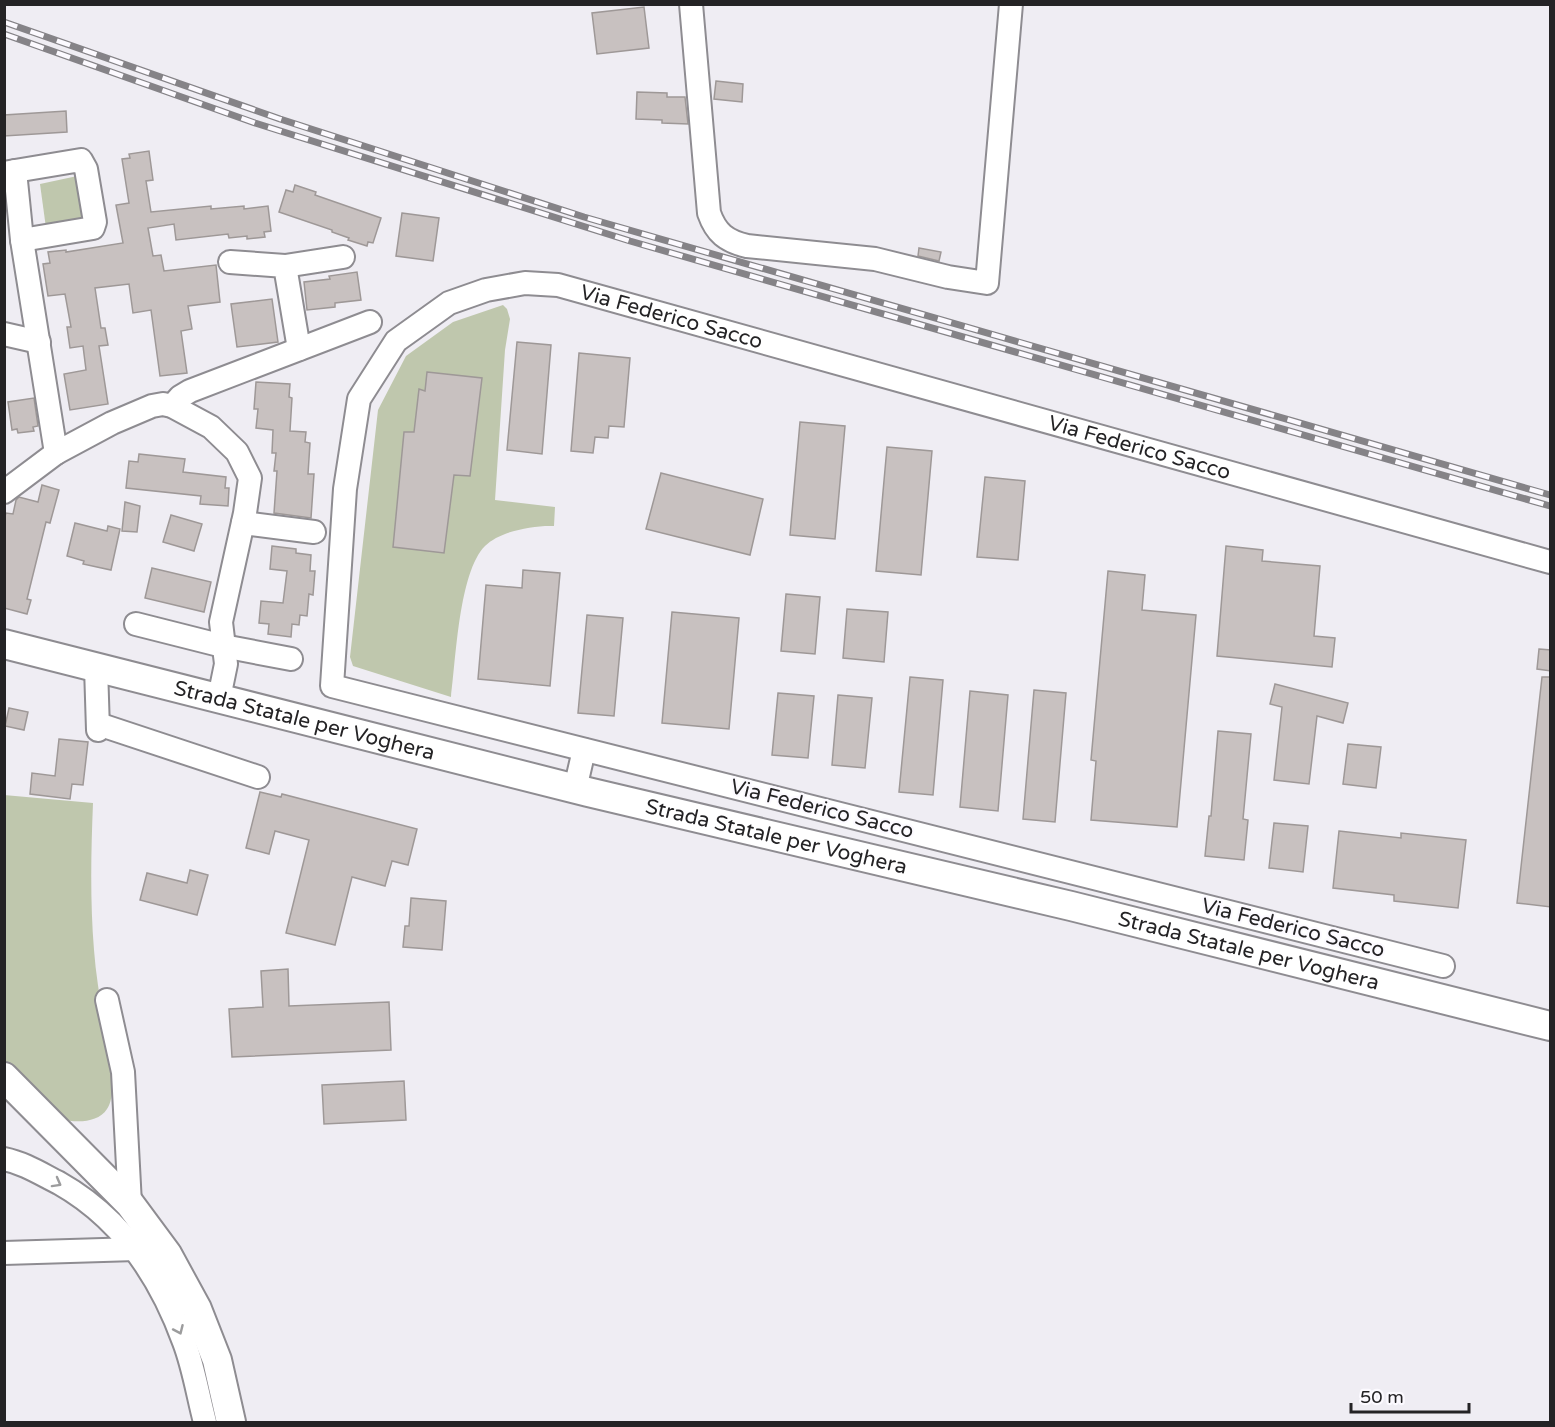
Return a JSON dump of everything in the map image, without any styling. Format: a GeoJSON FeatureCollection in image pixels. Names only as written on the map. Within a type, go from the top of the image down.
{"type":"FeatureCollection","features":[{"type":"Feature","properties":{"kind":"main road","name":"Strada Statale per Voghera"},"geometry":{"type":"LineString","coordinates":[[4,644],[575,789],[1060,903],[1551,1026]]}},
{"type":"Feature","properties":{"kind":"main road"},"geometry":{"type":"LineString","coordinates":[[4,1077],[130,1204],[167,1254],[197,1309],[217,1360],[231,1422]]}},
{"type":"Feature","properties":{"kind":"street"},"geometry":{"type":"LineString","coordinates":[[691,4],[709,213],[722,236],[737,244],[747,246],[869,258],[948,277],[987,283],[1011,4]]}},
{"type":"Feature","properties":{"kind":"street"},"geometry":{"type":"LineString","coordinates":[[22,240],[93,228],[95,222],[86,169],[81,160],[10,172],[56,453]]}},
{"type":"Feature","properties":{"kind":"street"},"geometry":{"type":"LineString","coordinates":[[231,262],[285,266],[343,256]]}},
{"type":"Feature","properties":{"kind":"street"},"geometry":{"type":"LineString","coordinates":[[285,266],[298,348]]}},
{"type":"Feature","properties":{"kind":"street","name":"Via Federico Sacco"},"geometry":{"type":"LineString","coordinates":[[1443,966],[332,686],[345,489],[359,399],[396,341],[449,303],[486,290],[525,283],[558,285],[1551,562]]}},
{"type":"Feature","properties":{"kind":"street"},"geometry":{"type":"LineString","coordinates":[[172,406],[190,391],[370,322]]}},
{"type":"Feature","properties":{"kind":"street"},"geometry":{"type":"LineString","coordinates":[[4,334],[39,342]]}},
{"type":"Feature","properties":{"kind":"street"},"geometry":{"type":"LineString","coordinates":[[4,492],[56,453],[142,410],[163,405],[172,406],[211,427],[237,452],[250,478],[243,522],[221,622],[226,664],[219,698]]}},
{"type":"Feature","properties":{"kind":"street"},"geometry":{"type":"LineString","coordinates":[[243,522],[314,532]]}},
{"type":"Feature","properties":{"kind":"street"},"geometry":{"type":"LineString","coordinates":[[136,624],[224,646],[291,659]]}},
{"type":"Feature","properties":{"kind":"street"},"geometry":{"type":"LineString","coordinates":[[96,667],[98,727],[258,777]]}},
{"type":"Feature","properties":{"kind":"street"},"geometry":{"type":"LineString","coordinates":[[575,789],[585,750]]}},
{"type":"Feature","properties":{"kind":"street"},"geometry":{"type":"LineString","coordinates":[[1305,965],[1312,934]]}},
{"type":"Feature","properties":{"kind":"street"},"geometry":{"type":"LineString","coordinates":[[107,1000],[123,1072],[130,1204]]}},
{"type":"Feature","properties":{"kind":"street"},"geometry":{"type":"LineString","coordinates":[[4,1159],[20,1162],[67,1188],[98,1210],[136,1249],[156,1279],[185,1343],[205,1422]]}},
{"type":"Feature","properties":{"kind":"street"},"geometry":{"type":"LineString","coordinates":[[4,1253],[136,1249]]}},
{"type":"Feature","properties":{"kind":"green space"},"geometry":{"type":"Polygon","coordinates":[[[82,175],[91,221],[46,228],[40,184],[82,175]]]}},
{"type":"Feature","properties":{"kind":"green space"},"geometry":{"type":"Polygon","coordinates":[[[503,305],[510,319],[505,350],[495,500],[555,507],[554,526],[527,528],[499,536],[485,546],[476,558],[469,575],[460,617],[451,697],[353,666],[350,657],[378,410],[406,356],[453,322],[503,305]]]}},
{"type":"Feature","properties":{"kind":"green space"},"geometry":{"type":"Polygon","coordinates":[[[4,795],[93,803],[91,876],[93,932],[96,972],[111,1063],[112,1094],[103,1114],[92,1119],[73,1121],[61,1119],[5,1063],[4,795]]]}},
{"type":"Feature","properties":{"kind":"building"},"geometry":{"type":"Polygon","coordinates":[[[644,7],[649,48],[597,54],[592,13],[644,7]]]}},
{"type":"Feature","properties":{"kind":"building"},"geometry":{"type":"Polygon","coordinates":[[[716,81],[743,84],[742,102],[714,99],[716,81]]]}},
{"type":"Feature","properties":{"kind":"building"},"geometry":{"type":"Polygon","coordinates":[[[637,92],[667,93],[667,97],[685,97],[688,124],[636,119],[637,92]]]}},
{"type":"Feature","properties":{"kind":"building"},"geometry":{"type":"Polygon","coordinates":[[[66,111],[67,132],[4,136],[4,115],[66,111]]]}},
{"type":"Feature","properties":{"kind":"building"},"geometry":{"type":"Polygon","coordinates":[[[149,151],[153,180],[146,181],[151,212],[211,206],[211,209],[244,206],[244,209],[268,206],[271,231],[264,232],[265,237],[247,239],[247,236],[229,238],[228,234],[176,240],[174,224],[148,228],[153,256],[161,255],[164,271],[216,265],[220,302],[188,306],[192,329],[181,331],[187,373],[160,376],[151,310],[133,313],[129,284],[95,288],[101,328],[105,328],[108,345],[99,346],[108,404],[70,410],[64,374],[86,370],[83,346],[70,348],[67,327],[71,327],[65,294],[48,296],[43,264],[50,263],[48,252],[66,250],[66,252],[123,243],[116,205],[129,203],[122,159],[130,158],[129,154],[149,151]]]}},
{"type":"Feature","properties":{"kind":"building"},"geometry":{"type":"Polygon","coordinates":[[[295,185],[316,192],[315,195],[381,218],[373,243],[368,242],[367,246],[348,240],[349,238],[332,232],[332,230],[279,212],[286,190],[293,192],[295,185]]]}},
{"type":"Feature","properties":{"kind":"building"},"geometry":{"type":"Polygon","coordinates":[[[402,213],[439,218],[433,261],[396,256],[402,213]]]}},
{"type":"Feature","properties":{"kind":"building"},"geometry":{"type":"Polygon","coordinates":[[[919,248],[941,252],[939,261],[918,256],[919,248]]]}},
{"type":"Feature","properties":{"kind":"building"},"geometry":{"type":"Polygon","coordinates":[[[357,272],[361,300],[335,303],[335,307],[307,310],[304,282],[330,279],[329,276],[357,272]]]}},
{"type":"Feature","properties":{"kind":"building"},"geometry":{"type":"Polygon","coordinates":[[[272,299],[278,342],[237,347],[231,304],[272,299]]]}},
{"type":"Feature","properties":{"kind":"building"},"geometry":{"type":"Polygon","coordinates":[[[517,342],[551,345],[542,454],[507,450],[517,342]]]}},
{"type":"Feature","properties":{"kind":"building"},"geometry":{"type":"Polygon","coordinates":[[[579,353],[630,358],[624,427],[609,426],[608,438],[595,437],[593,453],[571,451],[579,353]]]}},
{"type":"Feature","properties":{"kind":"building"},"geometry":{"type":"Polygon","coordinates":[[[427,372],[482,378],[470,476],[454,475],[444,553],[393,547],[404,432],[414,432],[419,389],[425,391],[427,372]]]}},
{"type":"Feature","properties":{"kind":"building"},"geometry":{"type":"Polygon","coordinates":[[[256,382],[290,384],[289,397],[292,398],[290,431],[306,432],[305,442],[310,443],[308,474],[314,474],[311,518],[274,513],[277,471],[274,471],[276,453],[272,453],[273,430],[256,428],[258,409],[254,409],[256,382]]]}},
{"type":"Feature","properties":{"kind":"building"},"geometry":{"type":"Polygon","coordinates":[[[34,398],[38,426],[33,427],[34,431],[18,433],[17,429],[12,430],[8,402],[34,398]]]}},
{"type":"Feature","properties":{"kind":"building"},"geometry":{"type":"Polygon","coordinates":[[[800,422],[845,426],[835,539],[790,535],[800,422]]]}},
{"type":"Feature","properties":{"kind":"building"},"geometry":{"type":"Polygon","coordinates":[[[887,447],[932,451],[921,575],[876,571],[887,447]]]}},
{"type":"Feature","properties":{"kind":"building"},"geometry":{"type":"Polygon","coordinates":[[[139,454],[185,459],[183,472],[226,477],[225,488],[229,488],[228,506],[200,504],[201,496],[126,488],[129,461],[138,462],[139,454]]]}},
{"type":"Feature","properties":{"kind":"building"},"geometry":{"type":"Polygon","coordinates":[[[661,473],[763,499],[750,555],[646,529],[661,473]]]}},
{"type":"Feature","properties":{"kind":"building"},"geometry":{"type":"Polygon","coordinates":[[[985,477],[1025,481],[1018,560],[977,557],[985,477]]]}},
{"type":"Feature","properties":{"kind":"building"},"geometry":{"type":"Polygon","coordinates":[[[42,485],[59,490],[50,523],[46,522],[27,599],[31,600],[27,614],[4,608],[4,519],[6,513],[13,514],[16,500],[19,497],[38,502],[42,485]]]}},
{"type":"Feature","properties":{"kind":"building"},"geometry":{"type":"Polygon","coordinates":[[[125,502],[140,506],[137,532],[122,531],[125,502]]]}},
{"type":"Feature","properties":{"kind":"building"},"geometry":{"type":"Polygon","coordinates":[[[171,515],[202,524],[194,551],[163,542],[171,515]]]}},
{"type":"Feature","properties":{"kind":"building"},"geometry":{"type":"Polygon","coordinates":[[[75,523],[107,531],[108,526],[120,529],[111,570],[83,564],[84,561],[67,556],[75,523]]]}},
{"type":"Feature","properties":{"kind":"building"},"geometry":{"type":"Polygon","coordinates":[[[272,546],[296,549],[296,553],[311,555],[310,571],[315,571],[313,595],[309,594],[307,616],[300,615],[299,625],[292,624],[291,637],[268,634],[269,624],[259,623],[261,601],[283,603],[287,571],[270,569],[272,546]]]}},
{"type":"Feature","properties":{"kind":"building"},"geometry":{"type":"Polygon","coordinates":[[[1226,546],[1263,550],[1262,561],[1320,566],[1314,636],[1335,638],[1332,667],[1217,656],[1226,546]]]}},
{"type":"Feature","properties":{"kind":"building"},"geometry":{"type":"Polygon","coordinates":[[[152,568],[211,582],[204,612],[145,598],[152,568]]]}},
{"type":"Feature","properties":{"kind":"building"},"geometry":{"type":"Polygon","coordinates":[[[523,570],[560,573],[550,686],[478,679],[486,585],[522,588],[523,570]]]}},
{"type":"Feature","properties":{"kind":"building"},"geometry":{"type":"Polygon","coordinates":[[[1108,571],[1145,575],[1142,610],[1196,615],[1177,827],[1091,820],[1096,761],[1091,760],[1108,571]]]}},
{"type":"Feature","properties":{"kind":"building"},"geometry":{"type":"Polygon","coordinates":[[[786,594],[820,597],[815,654],[781,651],[786,594]]]}},
{"type":"Feature","properties":{"kind":"building"},"geometry":{"type":"Polygon","coordinates":[[[847,609],[888,612],[884,662],[843,658],[847,609]]]}},
{"type":"Feature","properties":{"kind":"building"},"geometry":{"type":"Polygon","coordinates":[[[672,612],[739,618],[729,729],[662,723],[672,612]]]}},
{"type":"Feature","properties":{"kind":"building"},"geometry":{"type":"Polygon","coordinates":[[[587,615],[623,618],[614,716],[578,713],[587,615]]]}},
{"type":"Feature","properties":{"kind":"building"},"geometry":{"type":"Polygon","coordinates":[[[1539,649],[1551,650],[1551,671],[1537,669],[1539,649]]]}},
{"type":"Feature","properties":{"kind":"building"},"geometry":{"type":"Polygon","coordinates":[[[910,677],[943,680],[933,795],[899,792],[910,677]]]}},
{"type":"Feature","properties":{"kind":"building"},"geometry":{"type":"Polygon","coordinates":[[[1542,677],[1551,677],[1551,907],[1517,903],[1542,677]]]}},
{"type":"Feature","properties":{"kind":"building"},"geometry":{"type":"Polygon","coordinates":[[[1275,684],[1348,703],[1343,723],[1317,716],[1309,784],[1274,780],[1282,707],[1270,704],[1275,684]]]}},
{"type":"Feature","properties":{"kind":"building"},"geometry":{"type":"Polygon","coordinates":[[[1034,690],[1066,693],[1055,822],[1023,819],[1034,690]]]}},
{"type":"Feature","properties":{"kind":"building"},"geometry":{"type":"Polygon","coordinates":[[[970,691],[1008,695],[998,811],[960,807],[970,691]]]}},
{"type":"Feature","properties":{"kind":"building"},"geometry":{"type":"Polygon","coordinates":[[[778,693],[814,696],[808,758],[772,755],[778,693]]]}},
{"type":"Feature","properties":{"kind":"building"},"geometry":{"type":"Polygon","coordinates":[[[838,695],[872,698],[865,768],[832,765],[838,695]]]}},
{"type":"Feature","properties":{"kind":"building"},"geometry":{"type":"Polygon","coordinates":[[[9,708],[28,712],[24,730],[5,726],[9,708]]]}},
{"type":"Feature","properties":{"kind":"building"},"geometry":{"type":"Polygon","coordinates":[[[1218,731],[1251,734],[1243,819],[1248,820],[1244,860],[1205,856],[1209,816],[1211,816],[1218,731]]]}},
{"type":"Feature","properties":{"kind":"building"},"geometry":{"type":"Polygon","coordinates":[[[59,739],[88,742],[83,785],[72,784],[70,799],[30,794],[32,773],[55,776],[59,739]]]}},
{"type":"Feature","properties":{"kind":"building"},"geometry":{"type":"Polygon","coordinates":[[[1348,744],[1381,747],[1376,788],[1343,784],[1348,744]]]}},
{"type":"Feature","properties":{"kind":"building"},"geometry":{"type":"Polygon","coordinates":[[[260,792],[281,797],[282,794],[417,829],[408,865],[392,861],[385,886],[352,877],[335,945],[286,933],[309,840],[275,831],[269,854],[246,848],[260,792]]]}},
{"type":"Feature","properties":{"kind":"building"},"geometry":{"type":"Polygon","coordinates":[[[1274,823],[1308,826],[1303,872],[1269,868],[1274,823]]]}},
{"type":"Feature","properties":{"kind":"building"},"geometry":{"type":"Polygon","coordinates":[[[1339,831],[1401,838],[1401,833],[1466,840],[1458,908],[1394,901],[1394,895],[1333,888],[1339,831]]]}},
{"type":"Feature","properties":{"kind":"building"},"geometry":{"type":"Polygon","coordinates":[[[190,870],[208,875],[197,915],[140,900],[147,873],[187,883],[190,870]]]}},
{"type":"Feature","properties":{"kind":"building"},"geometry":{"type":"Polygon","coordinates":[[[411,898],[446,901],[442,950],[403,947],[405,926],[409,926],[411,898]]]}},
{"type":"Feature","properties":{"kind":"building"},"geometry":{"type":"Polygon","coordinates":[[[288,969],[289,1006],[389,1002],[391,1050],[232,1057],[229,1009],[263,1007],[261,971],[288,969]]]}},
{"type":"Feature","properties":{"kind":"building"},"geometry":{"type":"Polygon","coordinates":[[[404,1081],[406,1120],[324,1124],[322,1085],[404,1081]]]}},
{"type":"Feature","properties":{"kind":"railway"},"geometry":{"type":"LineString","coordinates":[[4,22],[280,119],[584,217],[1550,495]]}},
{"type":"Feature","properties":{"kind":"railway"},"geometry":{"type":"LineString","coordinates":[[4,34],[255,123],[630,241],[1550,506]]}}]}
